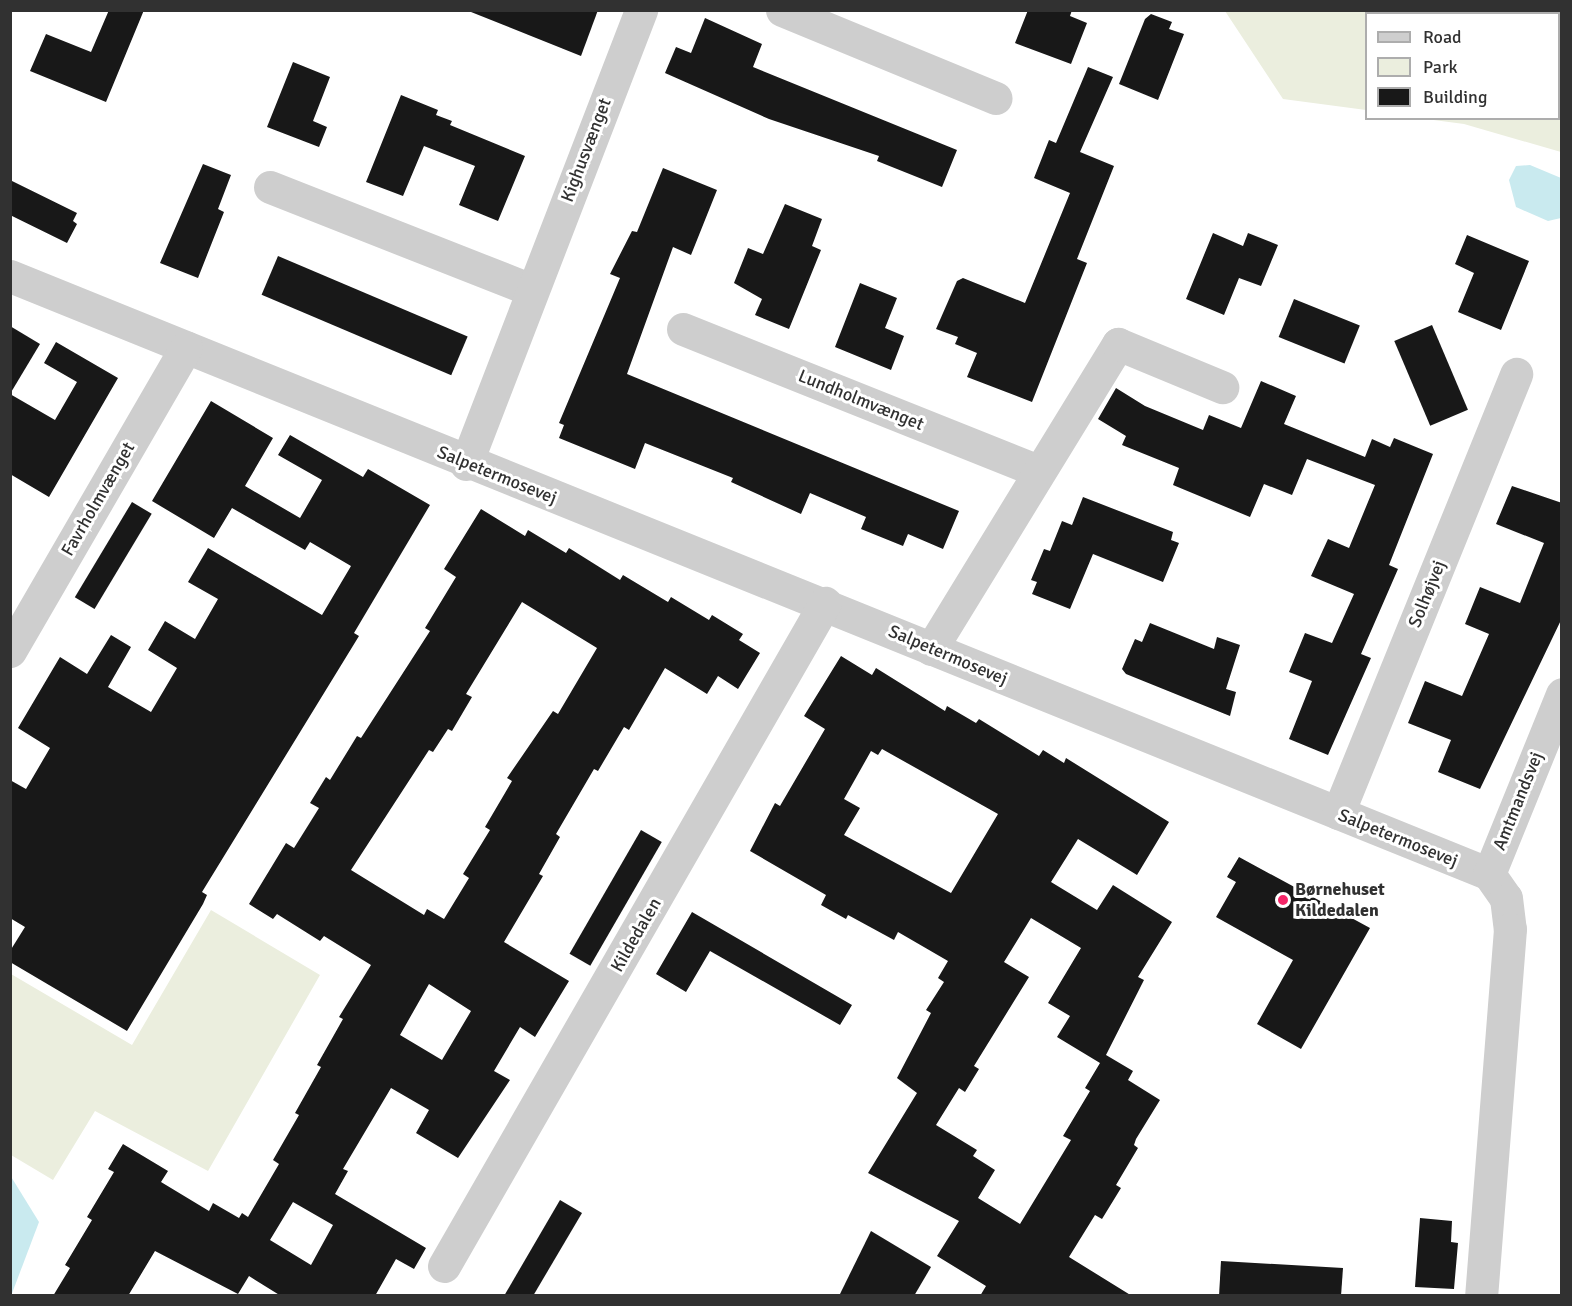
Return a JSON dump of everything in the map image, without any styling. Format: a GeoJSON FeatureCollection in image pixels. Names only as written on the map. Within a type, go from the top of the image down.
{"type":"FeatureCollection","features":[{"type":"Feature","properties":{"kind":"street","name":"Kighusvænget"},"geometry":{"type":"LineString","coordinates":[[466,464],[641,10]]}},
{"type":"Feature","properties":{"kind":"street"},"geometry":{"type":"LineString","coordinates":[[782,10],[996,98]]}},
{"type":"Feature","properties":{"kind":"street"},"geometry":{"type":"LineString","coordinates":[[270,188],[531,291]]}},
{"type":"Feature","properties":{"kind":"street","name":"Salpetermosevej"},"geometry":{"type":"LineString","coordinates":[[10,276],[466,464],[825,603],[931,649],[1489,874]]}},
{"type":"Feature","properties":{"kind":"street","name":"Lundholmvænget"},"geometry":{"type":"LineString","coordinates":[[683,329],[1038,471]]}},
{"type":"Feature","properties":{"kind":"street"},"geometry":{"type":"LineString","coordinates":[[931,649],[1038,471],[1118,344],[1222,387]]}},
{"type":"Feature","properties":{"kind":"street","name":"Favrholmvænget"},"geometry":{"type":"LineString","coordinates":[[10,651],[186,347]]}},
{"type":"Feature","properties":{"kind":"street","name":"Solhøjvej"},"geometry":{"type":"LineString","coordinates":[[1338,813],[1516,374]]}},
{"type":"Feature","properties":{"kind":"street","name":"Kildedalen"},"geometry":{"type":"LineString","coordinates":[[444,1266],[825,603]]}},
{"type":"Feature","properties":{"kind":"street","name":"Amtmandsvej"},"geometry":{"type":"LineString","coordinates":[[1489,874],[1562,694]]}},
{"type":"Feature","properties":{"kind":"street"},"geometry":{"type":"LineString","coordinates":[[1481,1296],[1510,929],[1506,898],[1489,874]]}},
{"type":"Feature","properties":{"kind":"green space"},"geometry":{"type":"Polygon","coordinates":[[[1225,11],[1561,11],[1561,152],[1464,124],[1434,120],[1560,120],[1560,12],[1365,12],[1365,110],[1283,99],[1225,11]]]}},
{"type":"Feature","properties":{"kind":"green space"},"geometry":{"type":"Polygon","coordinates":[[[211,910],[320,975],[208,1171],[95,1111],[53,1180],[11,1155],[11,974],[132,1045],[211,910]]]}},
{"type":"Feature","properties":{"kind":"water"},"geometry":{"type":"Polygon","coordinates":[[[1530,165],[1561,178],[1561,218],[1548,221],[1516,207],[1509,180],[1516,166],[1530,165]]]}},
{"type":"Feature","properties":{"kind":"water"},"geometry":{"type":"Polygon","coordinates":[[[10,1175],[39,1222],[11,1296],[10,1295],[10,1175]]]}},
{"type":"Feature","properties":{"kind":"building"},"geometry":{"type":"Polygon","coordinates":[[[109,10],[144,10],[106,102],[30,71],[46,34],[91,52],[109,10]]]}},
{"type":"Feature","properties":{"kind":"building"},"geometry":{"type":"Polygon","coordinates":[[[466,10],[598,10],[581,56],[466,10]]]}},
{"type":"Feature","properties":{"kind":"building"},"geometry":{"type":"Polygon","coordinates":[[[1028,10],[1072,10],[1070,16],[1087,23],[1071,64],[1015,43],[1028,10]]]}},
{"type":"Feature","properties":{"kind":"building"},"geometry":{"type":"Polygon","coordinates":[[[1151,14],[1172,22],[1169,29],[1184,34],[1158,100],[1119,84],[1145,19],[1151,14]]]}},
{"type":"Feature","properties":{"kind":"building"},"geometry":{"type":"Polygon","coordinates":[[[705,18],[762,44],[753,67],[957,150],[942,187],[877,161],[879,156],[769,119],[665,73],[676,47],[691,53],[705,18]]]}},
{"type":"Feature","properties":{"kind":"building"},"geometry":{"type":"Polygon","coordinates":[[[293,62],[330,77],[313,121],[327,127],[319,147],[267,127],[293,62]]]}},
{"type":"Feature","properties":{"kind":"building"},"geometry":{"type":"Polygon","coordinates":[[[1088,67],[1113,77],[1080,152],[1114,166],[1077,259],[1087,263],[1032,402],[967,377],[977,353],[955,344],[958,337],[936,329],[957,281],[963,278],[1025,303],[1070,193],[1034,178],[1049,140],[1056,143],[1088,67]]]}},
{"type":"Feature","properties":{"kind":"building"},"geometry":{"type":"Polygon","coordinates":[[[401,95],[438,110],[436,115],[452,121],[450,125],[525,156],[498,221],[459,205],[475,166],[424,146],[403,196],[366,182],[401,95]]]}},
{"type":"Feature","properties":{"kind":"building"},"geometry":{"type":"Polygon","coordinates":[[[203,164],[231,175],[218,209],[224,212],[198,278],[160,263],[203,164]]]}},
{"type":"Feature","properties":{"kind":"building"},"geometry":{"type":"Polygon","coordinates":[[[663,168],[717,190],[691,255],[673,247],[627,374],[959,511],[943,549],[908,534],[903,546],[861,529],[866,517],[810,493],[801,514],[731,482],[733,478],[645,443],[635,469],[559,438],[564,425],[559,423],[620,278],[610,274],[632,231],[637,232],[663,168]]]}},
{"type":"Feature","properties":{"kind":"building"},"geometry":{"type":"Polygon","coordinates":[[[10,180],[77,213],[73,221],[77,224],[67,243],[10,215],[10,180]]]}},
{"type":"Feature","properties":{"kind":"building"},"geometry":{"type":"Polygon","coordinates":[[[785,204],[822,219],[812,246],[821,250],[789,329],[755,315],[762,299],[734,283],[748,248],[763,254],[785,204]]]}},
{"type":"Feature","properties":{"kind":"building"},"geometry":{"type":"Polygon","coordinates":[[[1213,233],[1243,246],[1248,233],[1278,245],[1261,286],[1239,278],[1224,315],[1186,299],[1213,233]]]}},
{"type":"Feature","properties":{"kind":"building"},"geometry":{"type":"Polygon","coordinates":[[[1467,235],[1529,261],[1501,330],[1458,312],[1474,273],[1455,264],[1467,235]]]}},
{"type":"Feature","properties":{"kind":"building"},"geometry":{"type":"Polygon","coordinates":[[[278,256],[468,336],[451,375],[262,295],[278,256]]]}},
{"type":"Feature","properties":{"kind":"building"},"geometry":{"type":"Polygon","coordinates":[[[860,283],[897,298],[885,328],[904,336],[891,370],[835,347],[860,283]]]}},
{"type":"Feature","properties":{"kind":"building"},"geometry":{"type":"Polygon","coordinates":[[[1294,299],[1360,326],[1344,364],[1279,337],[1294,299]]]}},
{"type":"Feature","properties":{"kind":"building"},"geometry":{"type":"Polygon","coordinates":[[[1432,325],[1468,410],[1430,426],[1394,341],[1432,325]]]}},
{"type":"Feature","properties":{"kind":"building"},"geometry":{"type":"Polygon","coordinates":[[[10,326],[40,344],[10,394],[10,326]]]}},
{"type":"Feature","properties":{"kind":"building"},"geometry":{"type":"Polygon","coordinates":[[[56,342],[118,378],[49,497],[10,474],[10,394],[55,420],[77,382],[44,363],[56,342]]]}},
{"type":"Feature","properties":{"kind":"building"},"geometry":{"type":"Polygon","coordinates":[[[1261,381],[1296,396],[1284,424],[1365,457],[1372,439],[1390,447],[1394,438],[1433,454],[1389,565],[1398,569],[1361,654],[1371,658],[1328,755],[1289,739],[1312,681],[1289,672],[1305,633],[1332,643],[1354,594],[1311,576],[1328,539],[1349,548],[1375,485],[1307,459],[1292,495],[1264,484],[1250,517],[1173,485],[1179,468],[1122,445],[1126,436],[1098,419],[1116,388],[1145,406],[1203,430],[1209,415],[1241,428],[1261,381]]]}},
{"type":"Feature","properties":{"kind":"building"},"geometry":{"type":"Polygon","coordinates":[[[211,401],[273,438],[245,486],[300,518],[322,480],[278,455],[290,435],[363,477],[368,469],[430,505],[354,633],[359,636],[202,892],[207,895],[203,904],[127,1031],[10,962],[10,951],[25,927],[10,918],[10,780],[26,789],[50,748],[18,728],[60,657],[87,674],[111,635],[131,647],[108,687],[151,712],[177,668],[148,650],[165,621],[195,639],[218,599],[188,582],[208,548],[322,615],[351,566],[310,542],[305,550],[232,508],[214,538],[152,501],[211,401]]]}},
{"type":"Feature","properties":{"kind":"building"},"geometry":{"type":"Polygon","coordinates":[[[1512,486],[1562,503],[1562,618],[1480,789],[1438,772],[1451,740],[1408,723],[1425,681],[1462,696],[1489,634],[1465,624],[1480,587],[1520,603],[1544,543],[1496,524],[1512,486]]]}},
{"type":"Feature","properties":{"kind":"building"},"geometry":{"type":"Polygon","coordinates":[[[1083,497],[1173,532],[1171,540],[1179,543],[1163,582],[1093,554],[1070,609],[1032,594],[1037,582],[1031,580],[1044,549],[1050,551],[1062,521],[1072,525],[1083,497]]]}},
{"type":"Feature","properties":{"kind":"building"},"geometry":{"type":"Polygon","coordinates":[[[132,502],[152,514],[95,609],[75,597],[132,502]]]}},
{"type":"Feature","properties":{"kind":"building"},"geometry":{"type":"Polygon","coordinates":[[[481,509],[525,536],[528,530],[566,553],[569,548],[620,580],[623,575],[668,602],[671,597],[709,620],[712,615],[743,634],[739,640],[760,653],[738,689],[718,676],[707,694],[665,668],[629,730],[624,727],[598,771],[594,769],[556,834],[560,837],[539,874],[543,876],[504,942],[569,981],[535,1037],[520,1027],[494,1071],[510,1080],[458,1158],[416,1133],[429,1110],[391,1088],[343,1169],[348,1171],[335,1194],[426,1248],[414,1269],[396,1259],[375,1296],[281,1296],[249,1276],[238,1294],[155,1251],[128,1296],[53,1296],[70,1268],[65,1265],[92,1220],[87,1217],[114,1172],[108,1169],[123,1144],[168,1171],[161,1182],[209,1211],[213,1203],[239,1218],[242,1213],[248,1217],[279,1164],[273,1160],[299,1115],[295,1113],[321,1067],[317,1065],[343,1019],[339,1017],[371,965],[324,936],[320,941],[277,914],[273,919],[249,904],[286,843],[294,848],[319,808],[310,803],[326,777],[330,780],[357,736],[361,738],[430,631],[425,628],[456,577],[444,569],[481,509]],[[522,602],[466,694],[472,697],[452,731],[448,729],[433,752],[429,750],[351,870],[424,915],[427,909],[444,919],[469,878],[463,874],[490,830],[485,827],[512,781],[507,778],[553,711],[558,714],[597,648],[522,602]],[[429,984],[400,1035],[442,1060],[471,1011],[429,984]],[[293,1202],[270,1240],[311,1265],[333,1225],[293,1202]]]}},
{"type":"Feature","properties":{"kind":"building"},"geometry":{"type":"Polygon","coordinates":[[[1150,623],[1214,649],[1217,637],[1240,645],[1226,689],[1236,692],[1230,716],[1126,674],[1122,669],[1135,639],[1142,642],[1150,623]]]}},
{"type":"Feature","properties":{"kind":"building"},"geometry":{"type":"Polygon","coordinates":[[[841,656],[872,675],[876,668],[945,711],[947,706],[976,723],[979,719],[1039,756],[1043,750],[1064,763],[1066,758],[1169,822],[1137,875],[1078,839],[1051,882],[1097,910],[1113,885],[1172,922],[1138,977],[1144,980],[1106,1055],[1133,1071],[1128,1080],[1160,1100],[1136,1139],[1134,1145],[1138,1148],[1116,1185],[1121,1188],[1102,1219],[1095,1215],[1069,1257],[1132,1296],[980,1296],[986,1286],[937,1256],[959,1221],[868,1173],[917,1093],[897,1078],[931,1013],[926,1010],[944,982],[938,978],[948,961],[898,932],[894,940],[848,915],[846,919],[821,905],[826,895],[750,851],[775,803],[780,806],[825,729],[804,716],[841,656]],[[882,749],[878,755],[871,751],[844,799],[860,808],[844,835],[951,893],[998,814],[882,749]],[[1031,918],[1004,962],[1029,977],[974,1066],[979,1069],[965,1092],[959,1088],[936,1125],[977,1150],[973,1156],[995,1170],[978,1198],[1020,1224],[1071,1140],[1063,1136],[1090,1091],[1085,1088],[1100,1063],[1057,1037],[1070,1016],[1048,1003],[1081,948],[1031,918]]]}},
{"type":"Feature","properties":{"kind":"building"},"geometry":{"type":"Polygon","coordinates":[[[641,830],[662,842],[590,966],[570,954],[641,830]]]}},
{"type":"Feature","properties":{"kind":"building"},"geometry":{"type":"Polygon","coordinates":[[[1239,857],[1370,928],[1301,1049],[1257,1024],[1293,960],[1216,917],[1236,882],[1227,877],[1239,857]]]}},
{"type":"Feature","properties":{"kind":"building"},"geometry":{"type":"Polygon","coordinates":[[[692,912],[852,1005],[840,1025],[710,951],[686,992],[656,974],[692,912]]]}},
{"type":"Feature","properties":{"kind":"building"},"geometry":{"type":"Polygon","coordinates":[[[560,1200],[582,1213],[533,1296],[504,1296],[560,1200]]]}},
{"type":"Feature","properties":{"kind":"building"},"geometry":{"type":"Polygon","coordinates":[[[1420,1218],[1452,1221],[1451,1242],[1458,1243],[1454,1289],[1415,1287],[1420,1218]]]}},
{"type":"Feature","properties":{"kind":"building"},"geometry":{"type":"Polygon","coordinates":[[[871,1231],[931,1267],[914,1296],[839,1296],[871,1231]]]}},
{"type":"Feature","properties":{"kind":"building"},"geometry":{"type":"Polygon","coordinates":[[[1221,1261],[1343,1268],[1341,1296],[1219,1296],[1221,1261]]]}},
{"type":"Feature","properties":{"kind":"place","name":"Børnehuset Kildedalen"},"geometry":{"type":"Point","coordinates":[1283,900]}}]}
